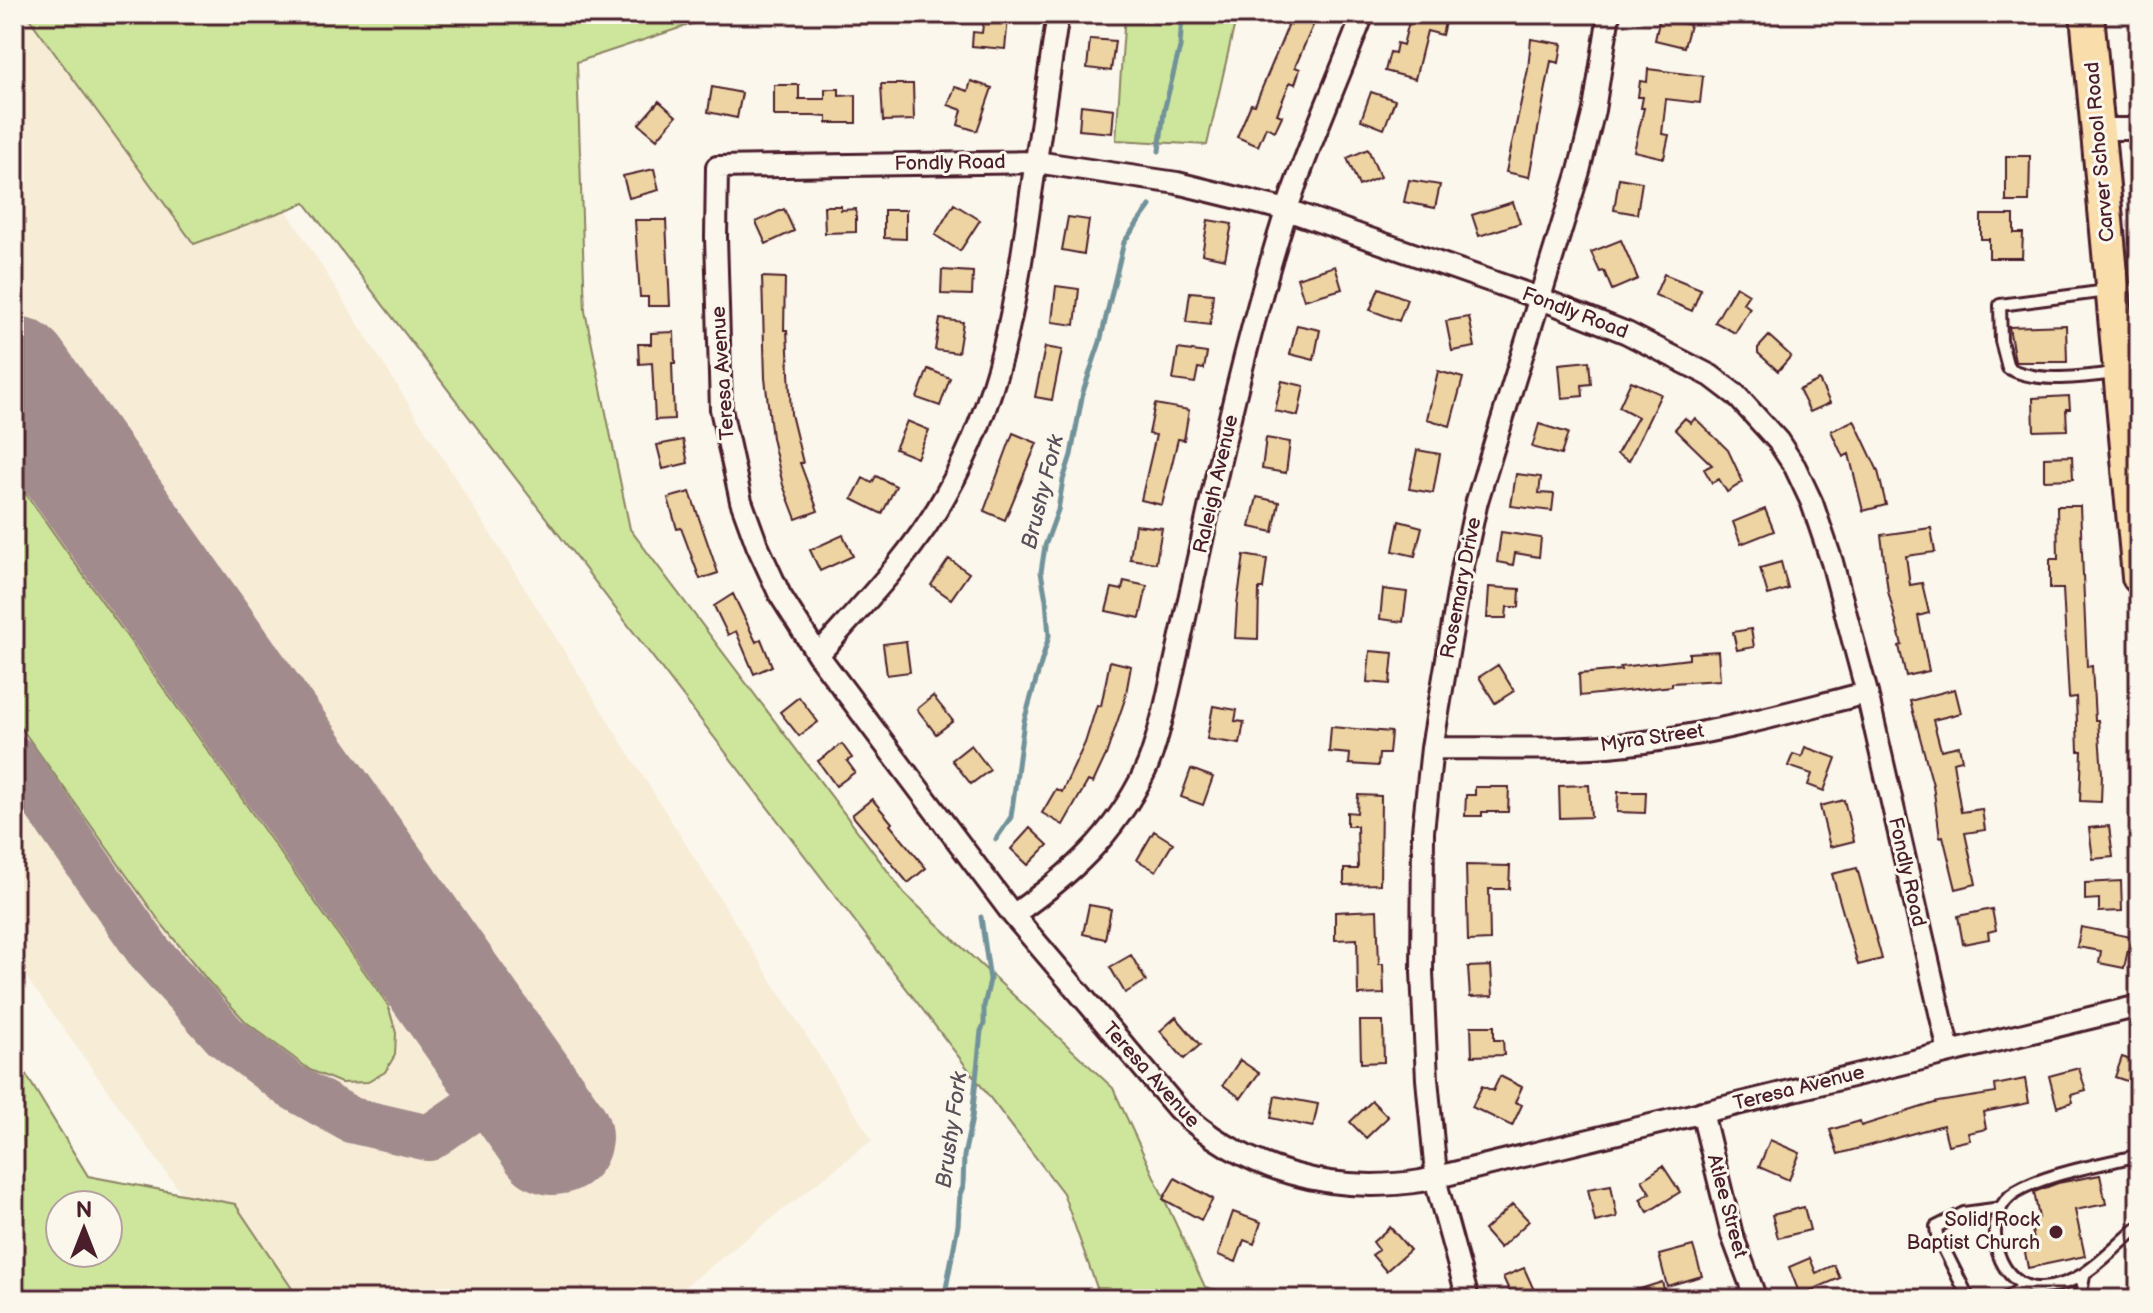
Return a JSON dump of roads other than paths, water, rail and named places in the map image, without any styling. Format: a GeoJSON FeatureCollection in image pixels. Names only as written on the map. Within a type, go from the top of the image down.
{"type":"FeatureCollection","features":[{"type":"Feature","properties":{"kind":"main road","name":"Carver School Road"},"geometry":{"type":"LineString","coordinates":[[2087,14],[2139,577]]}},
{"type":"Feature","properties":{"kind":"street"},"geometry":{"type":"LineString","coordinates":[[818,655],[891,573],[924,529],[967,454],[1005,351],[1058,14]]}},
{"type":"Feature","properties":{"kind":"street","name":"Raleigh Avenue"},"geometry":{"type":"LineString","coordinates":[[1013,915],[1059,883],[1103,838],[1117,820],[1151,758],[1245,361],[1287,210],[1363,14]]}},
{"type":"Feature","properties":{"kind":"street","name":"Rosemary Drive"},"geometry":{"type":"LineString","coordinates":[[1468,1299],[1436,1178],[1427,1079],[1421,893],[1423,831],[1432,748],[1477,501],[1579,171],[1594,110],[1609,14]]}},
{"type":"Feature","properties":{"kind":"street"},"geometry":{"type":"LineString","coordinates":[[2098,129],[2139,129]]}},
{"type":"Feature","properties":{"kind":"street","name":"Fondly Road"},"geometry":{"type":"LineString","coordinates":[[717,167],[1036,162],[1177,183],[1287,210],[1539,298],[1627,333],[1711,376],[1758,417],[1795,467],[1812,503],[1832,562],[1867,693],[1949,1052]]}},
{"type":"Feature","properties":{"kind":"street","name":"Teresa Avenue"},"geometry":{"type":"LineString","coordinates":[[717,167],[721,409],[727,448],[741,501],[780,595],[818,655],[1013,915],[1178,1109],[1200,1130],[1234,1152],[1314,1181],[1342,1185],[1394,1185],[1436,1178],[2139,1006]]}},
{"type":"Feature","properties":{"kind":"street","name":"Myra Street"},"geometry":{"type":"LineString","coordinates":[[1432,748],[1574,748],[1629,744],[1683,735],[1867,693]]}},
{"type":"Feature","properties":{"kind":"street","name":"Atlee Street"},"geometry":{"type":"LineString","coordinates":[[1702,1112],[1732,1235],[1756,1299]]}},
{"type":"Feature","properties":{"kind":"lane"},"geometry":{"type":"LineString","coordinates":[[2112,290],[2000,305],[2001,341],[2008,368],[2017,373],[2035,377],[2120,372]]}},
{"type":"Feature","properties":{"kind":"lane"},"geometry":{"type":"LineString","coordinates":[[2139,1155],[2030,1184],[2010,1197],[2001,1208],[1995,1234],[1998,1251],[2014,1282],[2024,1287],[2043,1288],[2084,1276],[2139,1227]]}},
{"type":"Feature","properties":{"kind":"lane"},"geometry":{"type":"LineString","coordinates":[[1969,1299],[1937,1235],[1936,1227],[1964,1213],[2001,1208]]}},
{"type":"Feature","properties":{"kind":"lane"},"geometry":{"type":"LineString","coordinates":[[2080,1299],[2084,1276]]}},
{"type":"Feature","properties":{"kind":"lane"},"geometry":{"type":"LineString","coordinates":[[2004,1299],[2024,1287]]}},
{"type":"Feature","properties":{"kind":"waterway","name":"Brushy Fork"},"geometry":{"type":"LineString","coordinates":[[1159,151],[1164,111],[1180,47],[1182,14]]}},
{"type":"Feature","properties":{"kind":"waterway","name":"Brushy Fork"},"geometry":{"type":"LineString","coordinates":[[996,839],[1011,817],[1024,721],[1049,636],[1041,572],[1045,546],[1058,510],[1083,392],[1100,342],[1124,242],[1150,206]]}},
{"type":"Feature","properties":{"kind":"waterway","name":"Brushy Fork"},"geometry":{"type":"LineString","coordinates":[[944,1299],[958,1225],[964,1156],[990,980],[981,917]]}},
{"type":"Feature","properties":{"kind":"place","name":"Solid Rock Baptist Church"},"geometry":{"type":"Point","coordinates":[2056,1232]}}]}
